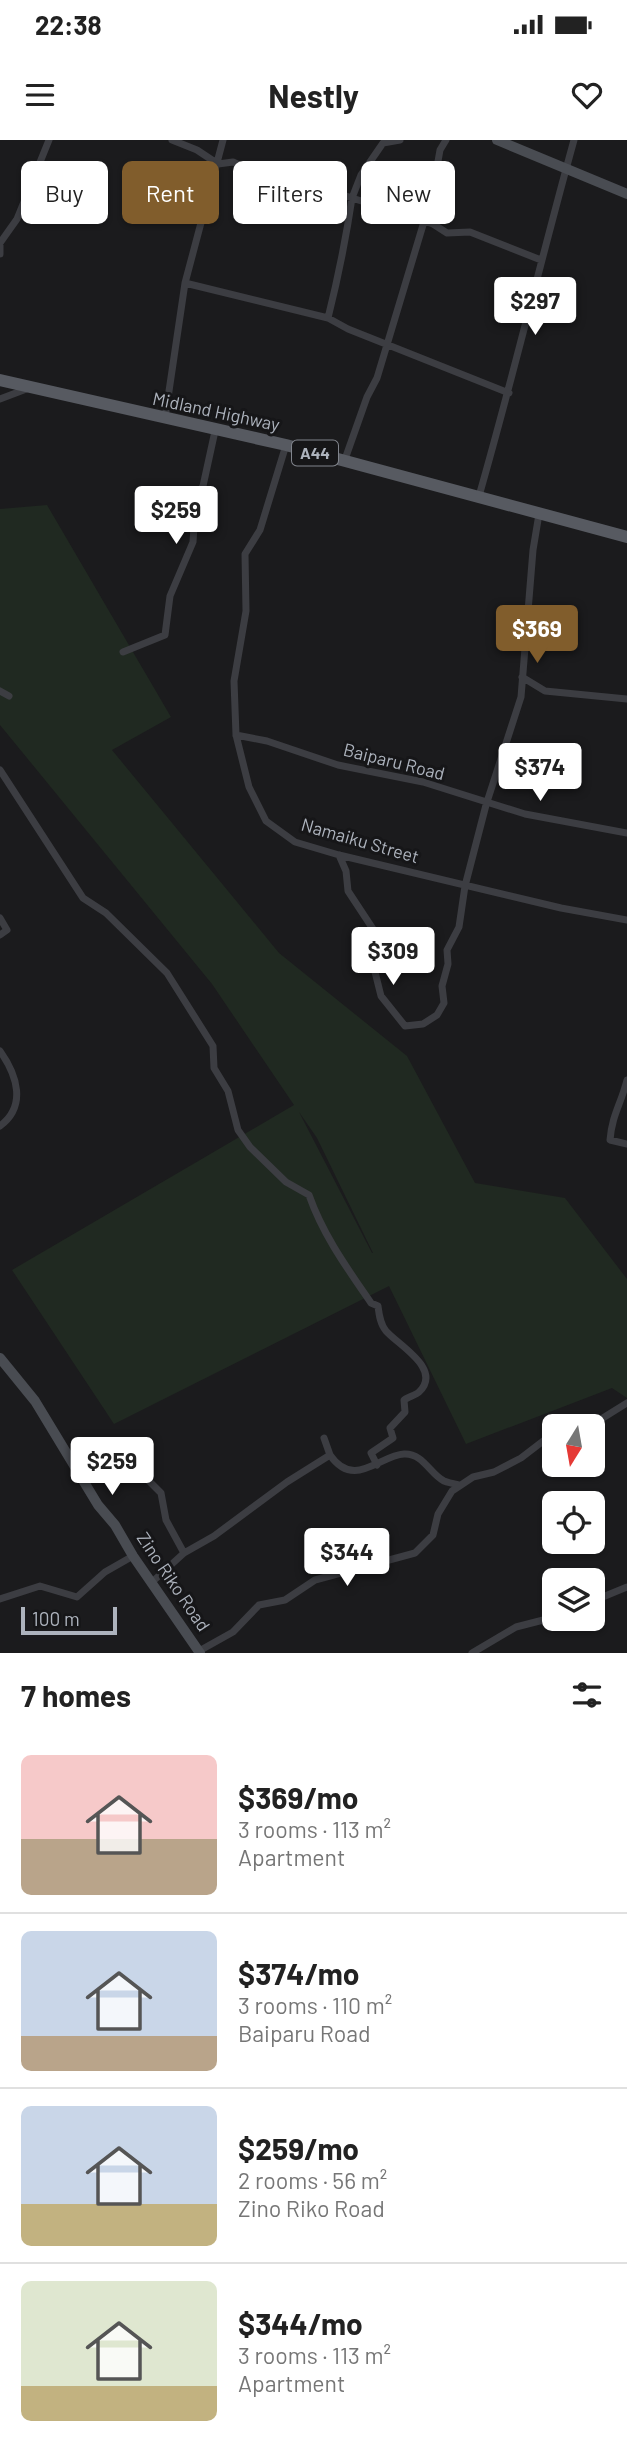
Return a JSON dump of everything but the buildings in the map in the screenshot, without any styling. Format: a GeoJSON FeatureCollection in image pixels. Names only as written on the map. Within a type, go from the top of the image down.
{"type":"FeatureCollection","features":[{"type":"Feature","properties":{"kind":"main road","name":"Midland Highway"},"geometry":{"type":"LineString","coordinates":[[0,380],[286,445],[627,537]]}},
{"type":"Feature","properties":{"kind":"street"},"geometry":{"type":"LineString","coordinates":[[0,254],[1,243],[17,219],[49,140]]}},
{"type":"Feature","properties":{"kind":"street"},"geometry":{"type":"LineString","coordinates":[[172,140],[197,150],[214,161]]}},
{"type":"Feature","properties":{"kind":"street"},"geometry":{"type":"LineString","coordinates":[[219,161],[223,140]]}},
{"type":"Feature","properties":{"kind":"street"},"geometry":{"type":"LineString","coordinates":[[328,318],[341,268],[346,223],[361,175],[383,143],[400,140]]}},
{"type":"Feature","properties":{"kind":"street"},"geometry":{"type":"LineString","coordinates":[[438,161],[446,140]]}},
{"type":"Feature","properties":{"kind":"street"},"geometry":{"type":"LineString","coordinates":[[497,140],[627,194]]}},
{"type":"Feature","properties":{"kind":"street"},"geometry":{"type":"LineString","coordinates":[[479,496],[509,393],[541,260],[574,140]]}},
{"type":"Feature","properties":{"kind":"street"},"geometry":{"type":"LineString","coordinates":[[219,164],[233,162],[250,170],[290,177],[361,201]]}},
{"type":"Feature","properties":{"kind":"street"},"geometry":{"type":"LineString","coordinates":[[165,419],[185,283],[201,224]]}},
{"type":"Feature","properties":{"kind":"street"},"geometry":{"type":"LineString","coordinates":[[344,462],[367,397],[377,378],[422,224]]}},
{"type":"Feature","properties":{"kind":"street"},"geometry":{"type":"LineString","coordinates":[[430,224],[447,233],[470,232],[541,260]]}},
{"type":"Feature","properties":{"kind":"street"},"geometry":{"type":"LineString","coordinates":[[185,283],[328,318],[509,393]]}},
{"type":"Feature","properties":{"kind":"street"},"geometry":{"type":"LineString","coordinates":[[0,399],[30,388]]}},
{"type":"Feature","properties":{"kind":"street"},"geometry":{"type":"LineString","coordinates":[[123,652],[165,635],[170,596],[193,542],[196,497],[203,486],[215,431]]}},
{"type":"Feature","properties":{"kind":"street","name":"Namaiku Street"},"geometry":{"type":"LineString","coordinates":[[286,445],[260,530],[245,554],[246,611],[234,681],[236,735],[249,787],[266,821],[295,842],[339,855],[465,886],[627,920]]}},
{"type":"Feature","properties":{"kind":"street"},"geometry":{"type":"LineString","coordinates":[[339,855],[346,871],[348,891],[373,929],[375,972],[381,996],[405,1026],[423,1024],[437,1015],[444,1003],[442,986],[448,964],[447,950],[459,927],[465,886],[486,804],[521,697],[533,550],[539,514]]}},
{"type":"Feature","properties":{"kind":"street"},"geometry":{"type":"LineString","coordinates":[[522,677],[545,691],[627,699]]}},
{"type":"Feature","properties":{"kind":"street"},"geometry":{"type":"LineString","coordinates":[[0,691],[9,696]]}},
{"type":"Feature","properties":{"kind":"street","name":"Baiparu Road"},"geometry":{"type":"LineString","coordinates":[[236,735],[267,741],[338,765],[423,782],[486,804],[627,834]]}},
{"type":"Feature","properties":{"kind":"street"},"geometry":{"type":"LineString","coordinates":[[0,770],[83,898],[106,912],[167,973],[213,1046],[214,1068],[228,1091],[238,1130],[265,1163],[286,1182],[309,1195],[317,1220],[370,1303],[377,1306],[385,1331],[413,1354],[422,1366],[425,1378],[419,1392],[404,1400],[405,1412],[390,1428],[393,1438],[371,1453],[377,1465]]}},
{"type":"Feature","properties":{"kind":"street"},"geometry":{"type":"LineString","coordinates":[[0,918],[7,930],[0,935]]}},
{"type":"Feature","properties":{"kind":"street"},"geometry":{"type":"LineString","coordinates":[[0,1051],[19,1089],[16,1105],[0,1126]]}},
{"type":"Feature","properties":{"kind":"street"},"geometry":{"type":"LineString","coordinates":[[627,1080],[622,1101],[612,1115],[610,1140],[627,1144]]}},
{"type":"Feature","properties":{"kind":"street","name":"Zino Riko Road"},"geometry":{"type":"LineString","coordinates":[[1,1362],[35,1401],[132,1556],[199,1652]]}},
{"type":"Feature","properties":{"kind":"street"},"geometry":{"type":"LineString","coordinates":[[606,1416],[627,1404]]}},
{"type":"Feature","properties":{"kind":"street"},"geometry":{"type":"LineString","coordinates":[[324,1438],[330,1455],[346,1469],[365,1470],[404,1454],[422,1460],[442,1480],[460,1485]]}},
{"type":"Feature","properties":{"kind":"street"},"geometry":{"type":"LineString","coordinates":[[199,1652],[233,1632],[259,1605],[285,1600],[315,1580],[415,1553],[433,1535],[438,1514],[448,1497],[460,1485],[512,1463],[542,1441]]}},
{"type":"Feature","properties":{"kind":"street"},"geometry":{"type":"LineString","coordinates":[[151,1583],[184,1553],[330,1455]]}},
{"type":"Feature","properties":{"kind":"street"},"geometry":{"type":"LineString","coordinates":[[145,1477],[161,1493],[166,1520],[184,1553]]}},
{"type":"Feature","properties":{"kind":"street"},"geometry":{"type":"LineString","coordinates":[[0,1599],[40,1586],[77,1597],[105,1572],[132,1556]]}},
{"type":"Feature","properties":{"kind":"street"},"geometry":{"type":"LineString","coordinates":[[605,1596],[627,1587]]}},
{"type":"Feature","properties":{"kind":"street"},"geometry":{"type":"LineString","coordinates":[[472,1653],[516,1627],[542,1620]]}},
{"type":"Feature","properties":{"kind":"shaded area"},"geometry":{"type":"Polygon","coordinates":[[[47,505],[171,717],[112,750],[279,953],[407,1056],[475,1183],[565,1198],[627,1279],[627,1398],[612,1388],[466,1444],[389,1286],[114,1424],[12,1270],[294,1105],[212,984],[0,725],[0,509],[47,505]],[[299,1112],[372,1253],[317,1138],[299,1112]]]}}]}
